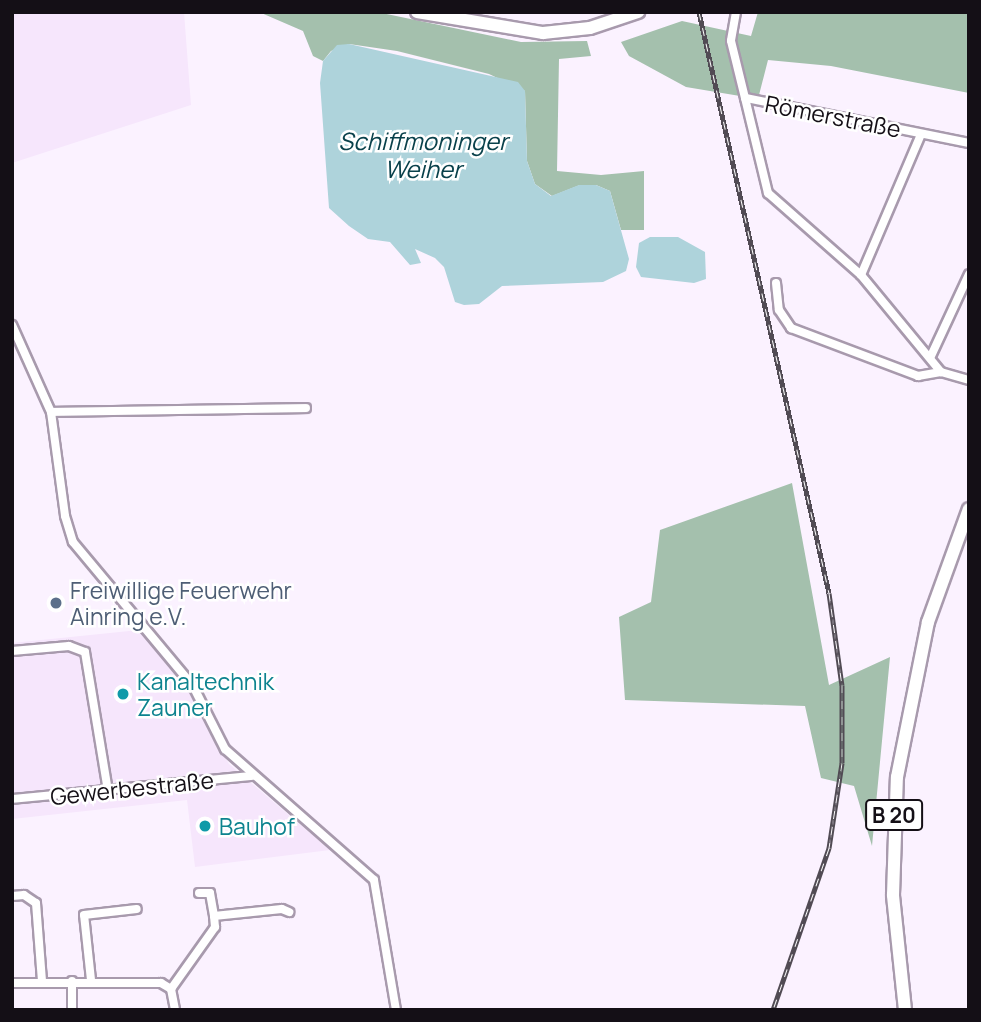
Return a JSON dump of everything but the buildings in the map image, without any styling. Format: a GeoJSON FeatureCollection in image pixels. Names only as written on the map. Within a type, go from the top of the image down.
{"type":"FeatureCollection","features":[{"type":"Feature","properties":{"kind":"main road"},"geometry":{"type":"LineString","coordinates":[[416,12],[543,33],[590,28],[638,12]]}},
{"type":"Feature","properties":{"kind":"main road","name":"B 20"},"geometry":{"type":"LineString","coordinates":[[905,1010],[895,924],[895,808],[908,703],[934,602],[969,509]]}},
{"type":"Feature","properties":{"kind":"street","name":"Römerstraße"},"geometry":{"type":"LineString","coordinates":[[736,12],[731,41],[768,193],[861,275],[932,356],[941,372]]}},
{"type":"Feature","properties":{"kind":"street","name":"Römerstraße"},"geometry":{"type":"LineString","coordinates":[[745,98],[969,144]]}},
{"type":"Feature","properties":{"kind":"street","name":"Römerstraße"},"geometry":{"type":"LineString","coordinates":[[861,275],[921,134]]}},
{"type":"Feature","properties":{"kind":"street"},"geometry":{"type":"LineString","coordinates":[[932,356],[969,274]]}},
{"type":"Feature","properties":{"kind":"street"},"geometry":{"type":"LineString","coordinates":[[776,283],[779,310],[791,328],[918,376],[941,372],[969,380]]}},
{"type":"Feature","properties":{"kind":"street"},"geometry":{"type":"LineString","coordinates":[[13,326],[51,412],[65,516],[73,542],[193,686],[218,739],[252,776],[374,880],[396,1010]]}},
{"type":"Feature","properties":{"kind":"street"},"geometry":{"type":"LineString","coordinates":[[51,412],[306,408]]}},
{"type":"Feature","properties":{"kind":"street"},"geometry":{"type":"LineString","coordinates":[[12,651],[69,646],[85,652],[108,791]]}},
{"type":"Feature","properties":{"kind":"street","name":"Gewerbestraße"},"geometry":{"type":"LineString","coordinates":[[12,799],[252,776]]}},
{"type":"Feature","properties":{"kind":"street"},"geometry":{"type":"LineString","coordinates":[[175,1010],[171,989],[215,926],[210,893],[199,893]]}},
{"type":"Feature","properties":{"kind":"street"},"geometry":{"type":"LineString","coordinates":[[12,896],[24,895],[36,903],[42,981]]}},
{"type":"Feature","properties":{"kind":"street"},"geometry":{"type":"LineString","coordinates":[[91,980],[84,915],[137,909]]}},
{"type":"Feature","properties":{"kind":"street"},"geometry":{"type":"LineString","coordinates":[[214,916],[282,909],[289,912]]}},
{"type":"Feature","properties":{"kind":"street"},"geometry":{"type":"LineString","coordinates":[[12,983],[137,980],[171,989]]}},
{"type":"Feature","properties":{"kind":"street"},"geometry":{"type":"LineString","coordinates":[[72,981],[72,1010]]}},
{"type":"Feature","properties":{"kind":"shaded area"},"geometry":{"type":"Polygon","coordinates":[[[12,12],[184,12],[191,105],[12,163],[12,12]]]}},
{"type":"Feature","properties":{"kind":"shaded area"},"geometry":{"type":"Polygon","coordinates":[[[139,630],[184,681],[229,764],[330,850],[195,867],[187,800],[12,819],[12,643],[139,630]]]}},
{"type":"Feature","properties":{"kind":"green space"},"geometry":{"type":"Polygon","coordinates":[[[259,12],[377,12],[521,42],[587,41],[591,56],[559,59],[557,171],[601,175],[644,171],[644,230],[621,230],[610,191],[596,185],[580,185],[552,196],[535,184],[527,161],[525,91],[489,74],[397,51],[349,44],[331,51],[323,61],[313,56],[303,31],[259,12]]]}},
{"type":"Feature","properties":{"kind":"green space"},"geometry":{"type":"Polygon","coordinates":[[[758,12],[969,12],[969,93],[831,66],[768,60],[758,99],[686,87],[629,56],[621,42],[682,21],[751,36],[758,12]]]}},
{"type":"Feature","properties":{"kind":"green space"},"geometry":{"type":"Polygon","coordinates":[[[792,483],[829,685],[890,657],[872,846],[854,786],[821,778],[805,706],[625,700],[619,617],[651,602],[660,530],[792,483]]]}},
{"type":"Feature","properties":{"kind":"water","name":"Schiffmoninger Weiher"},"geometry":{"type":"Polygon","coordinates":[[[349,44],[518,82],[525,91],[527,161],[535,184],[551,196],[579,185],[596,185],[610,191],[629,259],[626,271],[603,282],[502,286],[479,304],[464,305],[455,302],[444,267],[435,258],[415,249],[421,263],[410,265],[390,242],[368,239],[349,226],[329,208],[320,83],[323,61],[337,45],[349,44]]]}},
{"type":"Feature","properties":{"kind":"water"},"geometry":{"type":"Polygon","coordinates":[[[650,237],[678,237],[705,252],[706,279],[694,283],[641,277],[636,267],[639,243],[650,237]]]}},
{"type":"Feature","properties":{"kind":"railway"},"geometry":{"type":"LineString","coordinates":[[699,12],[829,593],[842,685],[842,763],[829,848],[773,1010]]}},
{"type":"Feature","properties":{"kind":"place","name":"Freiwillige Feuerwehr Ainring e.V."},"geometry":{"type":"Point","coordinates":[56,603]}},
{"type":"Feature","properties":{"kind":"place","name":"Kanaltechnik Zauner"},"geometry":{"type":"Point","coordinates":[123,694]}},
{"type":"Feature","properties":{"kind":"place","name":"Bauhof"},"geometry":{"type":"Point","coordinates":[205,826]}}]}
